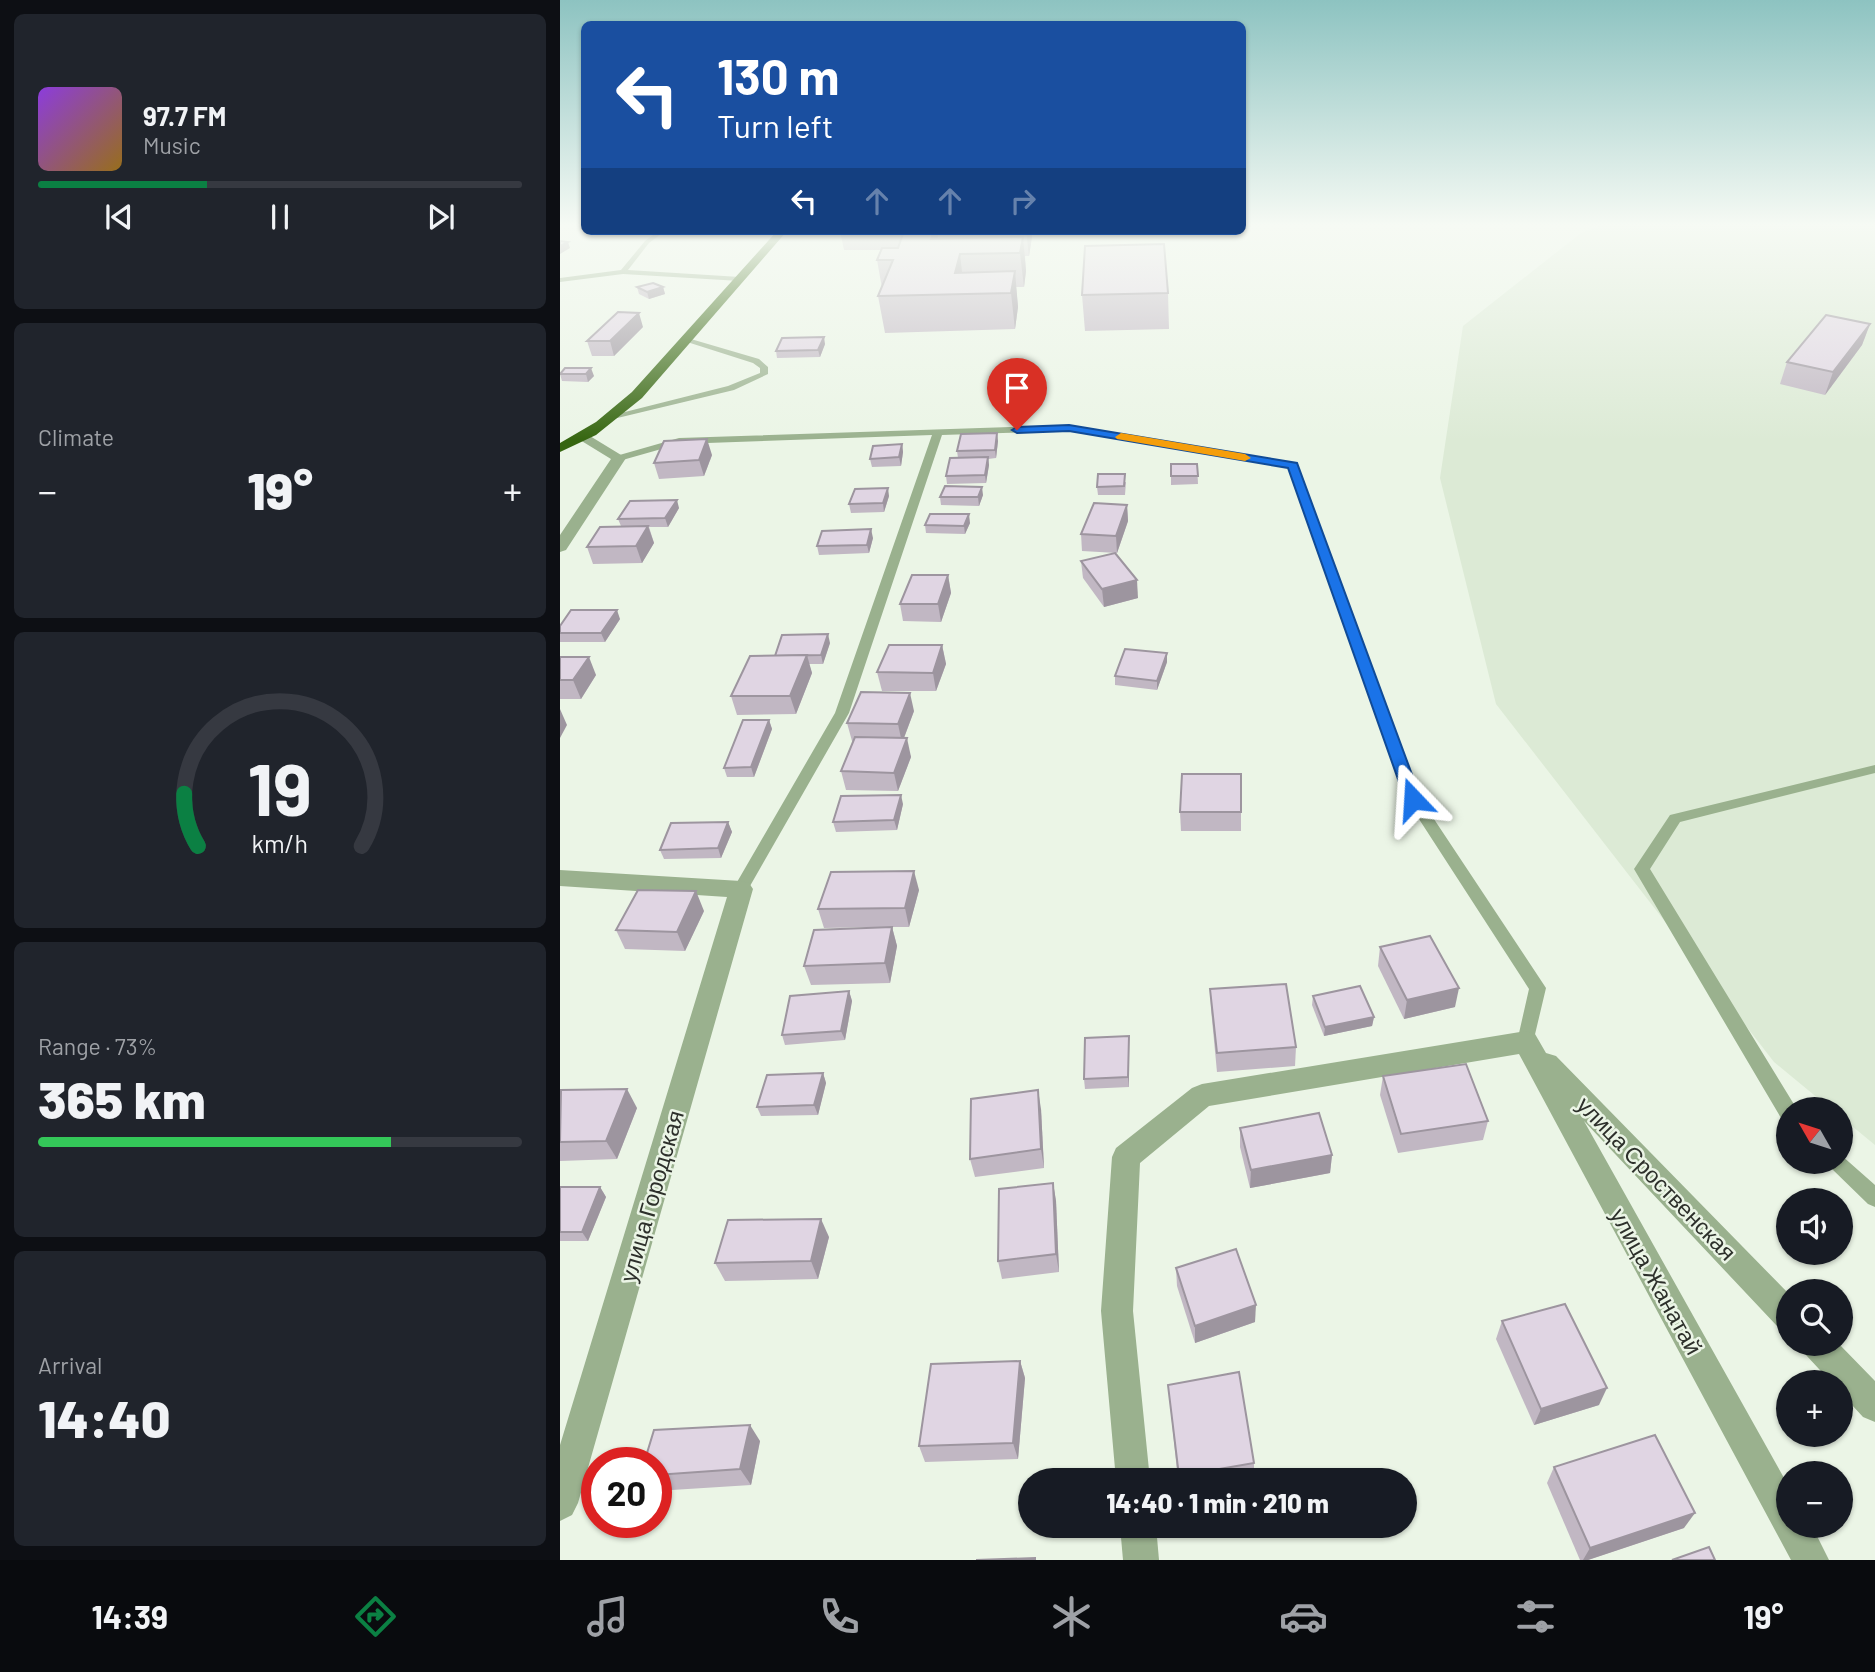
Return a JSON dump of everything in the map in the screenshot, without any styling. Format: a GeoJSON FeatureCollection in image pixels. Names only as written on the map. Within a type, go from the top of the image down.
{"type":"FeatureCollection","features":[{"type":"Feature","properties":{"kind":"highway"},"geometry":{"type":"LineString","coordinates":[[560,448],[585,437],[612,418],[637,395],[725,296]]}},
{"type":"Feature","properties":{"kind":"street"},"geometry":{"type":"LineString","coordinates":[[560,547],[619,458],[585,437]]}},
{"type":"Feature","properties":{"kind":"street"},"geometry":{"type":"LineString","coordinates":[[560,878],[741,889]]}},
{"type":"Feature","properties":{"kind":"street","name":"улица Городская"},"geometry":{"type":"LineString","coordinates":[[560,1503],[741,889]]}},
{"type":"Feature","properties":{"kind":"street"},"geometry":{"type":"LineString","coordinates":[[1132,1468],[1117,1311],[1126,1157],[1202,1096],[1526,1042]]}},
{"type":"Feature","properties":{"kind":"street","name":"улица Сроственская"},"geometry":{"type":"LineString","coordinates":[[1526,1042],[1776,1302]]}},
{"type":"Feature","properties":{"kind":"street","name":"улица Жанатай"},"geometry":{"type":"LineString","coordinates":[[1526,1042],[1776,1497]]}},
{"type":"Feature","properties":{"kind":"street"},"geometry":{"type":"LineString","coordinates":[[1828,1356],[1875,1405]]}},
{"type":"Feature","properties":{"kind":"street"},"geometry":{"type":"LineString","coordinates":[[1139,1538],[1141,1560]]}},
{"type":"Feature","properties":{"kind":"street"},"geometry":{"type":"LineString","coordinates":[[1799,1538],[1811,1560]]}},
{"type":"Feature","properties":{"kind":"lane"},"geometry":{"type":"LineString","coordinates":[[612,418],[731,388],[764,374],[764,367],[756,361],[687,339]]}},
{"type":"Feature","properties":{"kind":"lane"},"geometry":{"type":"LineString","coordinates":[[619,458],[679,440],[1069,428],[1293,466],[1413,799],[1538,988],[1526,1042]]}},
{"type":"Feature","properties":{"kind":"lane"},"geometry":{"type":"LineString","coordinates":[[741,889],[842,713],[938,432]]}},
{"type":"Feature","properties":{"kind":"lane"},"geometry":{"type":"LineString","coordinates":[[1779,1097],[1642,869],[1675,818],[1875,769]]}},
{"type":"Feature","properties":{"kind":"lane"},"geometry":{"type":"LineString","coordinates":[[1850,1174],[1875,1198]]}},
{"type":"Feature","properties":{"kind":"shaded area"},"geometry":{"type":"Polygon","coordinates":[[[1501,296],[1875,296],[1875,1145],[1853,1127],[1853,1097],[1816,1097],[1774,1062],[1496,704],[1440,478],[1463,326],[1501,296]]]}},
{"type":"Feature","properties":{"kind":"building"},"geometry":{"type":"Polygon","coordinates":[[[618,312],[639,313],[610,341],[587,341],[618,312]]]}},
{"type":"Feature","properties":{"kind":"building"},"geometry":{"type":"Polygon","coordinates":[[[1826,315],[1870,324],[1833,372],[1787,362],[1826,315]]]}},
{"type":"Feature","properties":{"kind":"building"},"geometry":{"type":"Polygon","coordinates":[[[824,337],[818,350],[776,351],[782,338],[824,337]]]}},
{"type":"Feature","properties":{"kind":"building"},"geometry":{"type":"Polygon","coordinates":[[[565,368],[591,368],[586,374],[560,374],[565,368]]]}},
{"type":"Feature","properties":{"kind":"building"},"geometry":{"type":"Polygon","coordinates":[[[997,433],[995,450],[957,451],[961,434],[997,433]]]}},
{"type":"Feature","properties":{"kind":"building"},"geometry":{"type":"Polygon","coordinates":[[[707,439],[699,460],[654,463],[664,441],[707,439]]]}},
{"type":"Feature","properties":{"kind":"building"},"geometry":{"type":"Polygon","coordinates":[[[902,444],[899,457],[870,459],[873,446],[902,444]]]}},
{"type":"Feature","properties":{"kind":"building"},"geometry":{"type":"Polygon","coordinates":[[[988,457],[985,475],[946,476],[950,458],[988,457]]]}},
{"type":"Feature","properties":{"kind":"building"},"geometry":{"type":"Polygon","coordinates":[[[1171,464],[1197,464],[1198,476],[1171,476],[1171,464]]]}},
{"type":"Feature","properties":{"kind":"building"},"geometry":{"type":"Polygon","coordinates":[[[1098,474],[1125,474],[1124,486],[1097,487],[1098,474]]]}},
{"type":"Feature","properties":{"kind":"building"},"geometry":{"type":"Polygon","coordinates":[[[945,486],[982,487],[978,497],[940,497],[945,486]]]}},
{"type":"Feature","properties":{"kind":"building"},"geometry":{"type":"Polygon","coordinates":[[[888,488],[883,503],[849,504],[855,489],[888,488]]]}},
{"type":"Feature","properties":{"kind":"building"},"geometry":{"type":"Polygon","coordinates":[[[677,500],[665,518],[618,519],[630,501],[677,500]]]}},
{"type":"Feature","properties":{"kind":"building"},"geometry":{"type":"Polygon","coordinates":[[[1094,503],[1127,505],[1116,536],[1081,534],[1094,503]]]}},
{"type":"Feature","properties":{"kind":"building"},"geometry":{"type":"Polygon","coordinates":[[[930,514],[969,514],[964,526],[925,525],[930,514]]]}},
{"type":"Feature","properties":{"kind":"building"},"geometry":{"type":"Polygon","coordinates":[[[648,526],[636,546],[587,547],[600,527],[648,526]]]}},
{"type":"Feature","properties":{"kind":"building"},"geometry":{"type":"Polygon","coordinates":[[[871,529],[867,545],[817,546],[822,531],[871,529]]]}},
{"type":"Feature","properties":{"kind":"building"},"geometry":{"type":"Polygon","coordinates":[[[1115,553],[1137,580],[1102,589],[1081,561],[1115,553]]]}},
{"type":"Feature","properties":{"kind":"building"},"geometry":{"type":"Polygon","coordinates":[[[912,575],[948,575],[938,604],[900,604],[912,575]]]}},
{"type":"Feature","properties":{"kind":"building"},"geometry":{"type":"Polygon","coordinates":[[[571,610],[617,610],[601,633],[560,633],[560,626],[571,610]]]}},
{"type":"Feature","properties":{"kind":"building"},"geometry":{"type":"Polygon","coordinates":[[[828,634],[821,655],[775,656],[782,635],[828,634]]]}},
{"type":"Feature","properties":{"kind":"building"},"geometry":{"type":"Polygon","coordinates":[[[889,645],[942,645],[933,673],[877,672],[889,645]]]}},
{"type":"Feature","properties":{"kind":"building"},"geometry":{"type":"Polygon","coordinates":[[[1125,649],[1167,653],[1157,681],[1115,676],[1125,649]]]}},
{"type":"Feature","properties":{"kind":"building"},"geometry":{"type":"Polygon","coordinates":[[[807,655],[790,696],[731,696],[750,656],[807,655]]]}},
{"type":"Feature","properties":{"kind":"building"},"geometry":{"type":"Polygon","coordinates":[[[560,657],[589,657],[573,680],[560,680],[560,657]]]}},
{"type":"Feature","properties":{"kind":"building"},"geometry":{"type":"Polygon","coordinates":[[[861,692],[910,693],[898,724],[847,723],[861,692]]]}},
{"type":"Feature","properties":{"kind":"building"},"geometry":{"type":"Polygon","coordinates":[[[743,720],[769,720],[751,767],[724,768],[743,720]]]}},
{"type":"Feature","properties":{"kind":"building"},"geometry":{"type":"Polygon","coordinates":[[[855,737],[907,738],[894,773],[841,771],[855,737]]]}},
{"type":"Feature","properties":{"kind":"building"},"geometry":{"type":"Polygon","coordinates":[[[1182,774],[1241,774],[1241,812],[1180,812],[1182,774]]]}},
{"type":"Feature","properties":{"kind":"building"},"geometry":{"type":"Polygon","coordinates":[[[901,795],[894,820],[833,822],[841,796],[901,795]]]}},
{"type":"Feature","properties":{"kind":"building"},"geometry":{"type":"Polygon","coordinates":[[[728,822],[718,848],[660,850],[671,823],[728,822]]]}},
{"type":"Feature","properties":{"kind":"building"},"geometry":{"type":"Polygon","coordinates":[[[914,871],[905,908],[818,909],[831,872],[914,871]]]}},
{"type":"Feature","properties":{"kind":"building"},"geometry":{"type":"Polygon","coordinates":[[[638,890],[696,891],[677,932],[616,930],[638,890]]]}},
{"type":"Feature","properties":{"kind":"building"},"geometry":{"type":"Polygon","coordinates":[[[892,927],[885,963],[804,966],[814,930],[892,927]]]}},
{"type":"Feature","properties":{"kind":"building"},"geometry":{"type":"Polygon","coordinates":[[[1430,936],[1459,988],[1407,1000],[1380,947],[1430,936]]]}},
{"type":"Feature","properties":{"kind":"building"},"geometry":{"type":"Polygon","coordinates":[[[1286,984],[1296,1047],[1217,1053],[1210,989],[1286,984]]]}},
{"type":"Feature","properties":{"kind":"building"},"geometry":{"type":"Polygon","coordinates":[[[1360,986],[1374,1017],[1325,1027],[1313,996],[1360,986]]]}},
{"type":"Feature","properties":{"kind":"building"},"geometry":{"type":"Polygon","coordinates":[[[849,991],[841,1031],[782,1035],[790,996],[849,991]]]}},
{"type":"Feature","properties":{"kind":"building"},"geometry":{"type":"Polygon","coordinates":[[[1129,1036],[1128,1077],[1084,1079],[1085,1038],[1129,1036]]]}},
{"type":"Feature","properties":{"kind":"building"},"geometry":{"type":"Polygon","coordinates":[[[1466,1064],[1488,1121],[1401,1134],[1383,1076],[1466,1064]]]}},
{"type":"Feature","properties":{"kind":"building"},"geometry":{"type":"Polygon","coordinates":[[[823,1073],[814,1105],[757,1107],[767,1075],[823,1073]]]}},
{"type":"Feature","properties":{"kind":"building"},"geometry":{"type":"Polygon","coordinates":[[[627,1089],[606,1141],[560,1142],[561,1090],[627,1089]]]}},
{"type":"Feature","properties":{"kind":"building"},"geometry":{"type":"Polygon","coordinates":[[[1038,1090],[1041,1149],[970,1159],[971,1099],[1038,1090]]]}},
{"type":"Feature","properties":{"kind":"building"},"geometry":{"type":"Polygon","coordinates":[[[1319,1113],[1332,1155],[1251,1170],[1240,1128],[1319,1113]]]}},
{"type":"Feature","properties":{"kind":"building"},"geometry":{"type":"Polygon","coordinates":[[[1053,1183],[1056,1254],[998,1261],[999,1189],[1053,1183]]]}},
{"type":"Feature","properties":{"kind":"building"},"geometry":{"type":"Polygon","coordinates":[[[560,1187],[600,1187],[582,1232],[560,1232],[560,1187]]]}},
{"type":"Feature","properties":{"kind":"building"},"geometry":{"type":"Polygon","coordinates":[[[821,1219],[811,1261],[715,1263],[728,1220],[821,1219]]]}},
{"type":"Feature","properties":{"kind":"building"},"geometry":{"type":"Polygon","coordinates":[[[1236,1249],[1256,1305],[1195,1326],[1176,1268],[1236,1249]]]}},
{"type":"Feature","properties":{"kind":"building"},"geometry":{"type":"Polygon","coordinates":[[[1565,1304],[1607,1388],[1541,1409],[1502,1321],[1565,1304]]]}},
{"type":"Feature","properties":{"kind":"building"},"geometry":{"type":"Polygon","coordinates":[[[1020,1361],[1013,1443],[919,1446],[931,1364],[1020,1361]]]}},
{"type":"Feature","properties":{"kind":"building"},"geometry":{"type":"Polygon","coordinates":[[[1239,1372],[1254,1463],[1225,1468],[1178,1468],[1168,1385],[1239,1372]]]}},
{"type":"Feature","properties":{"kind":"building"},"geometry":{"type":"Polygon","coordinates":[[[750,1425],[740,1469],[672,1474],[672,1447],[649,1447],[654,1430],[750,1425]]]}},
{"type":"Feature","properties":{"kind":"building"},"geometry":{"type":"Polygon","coordinates":[[[1655,1435],[1695,1513],[1590,1548],[1554,1467],[1655,1435]]]}},
{"type":"Feature","properties":{"kind":"building"},"geometry":{"type":"Polygon","coordinates":[[[1709,1547],[1715,1560],[1672,1560],[1709,1547]]]}},
{"type":"Feature","properties":{"kind":"building"},"geometry":{"type":"Polygon","coordinates":[[[1035,1558],[1035,1560],[976,1560],[1035,1558]]]}},
{"type":"Feature","properties":{"kind":"slow traffic"},"geometry":{"type":"LineString","coordinates":[[1121,437],[1245,458]]}},
{"type":"Feature","properties":{"kind":"route"},"geometry":{"type":"LineString","coordinates":[[1017,430],[1069,428],[1293,466],[1413,799]]}}]}
